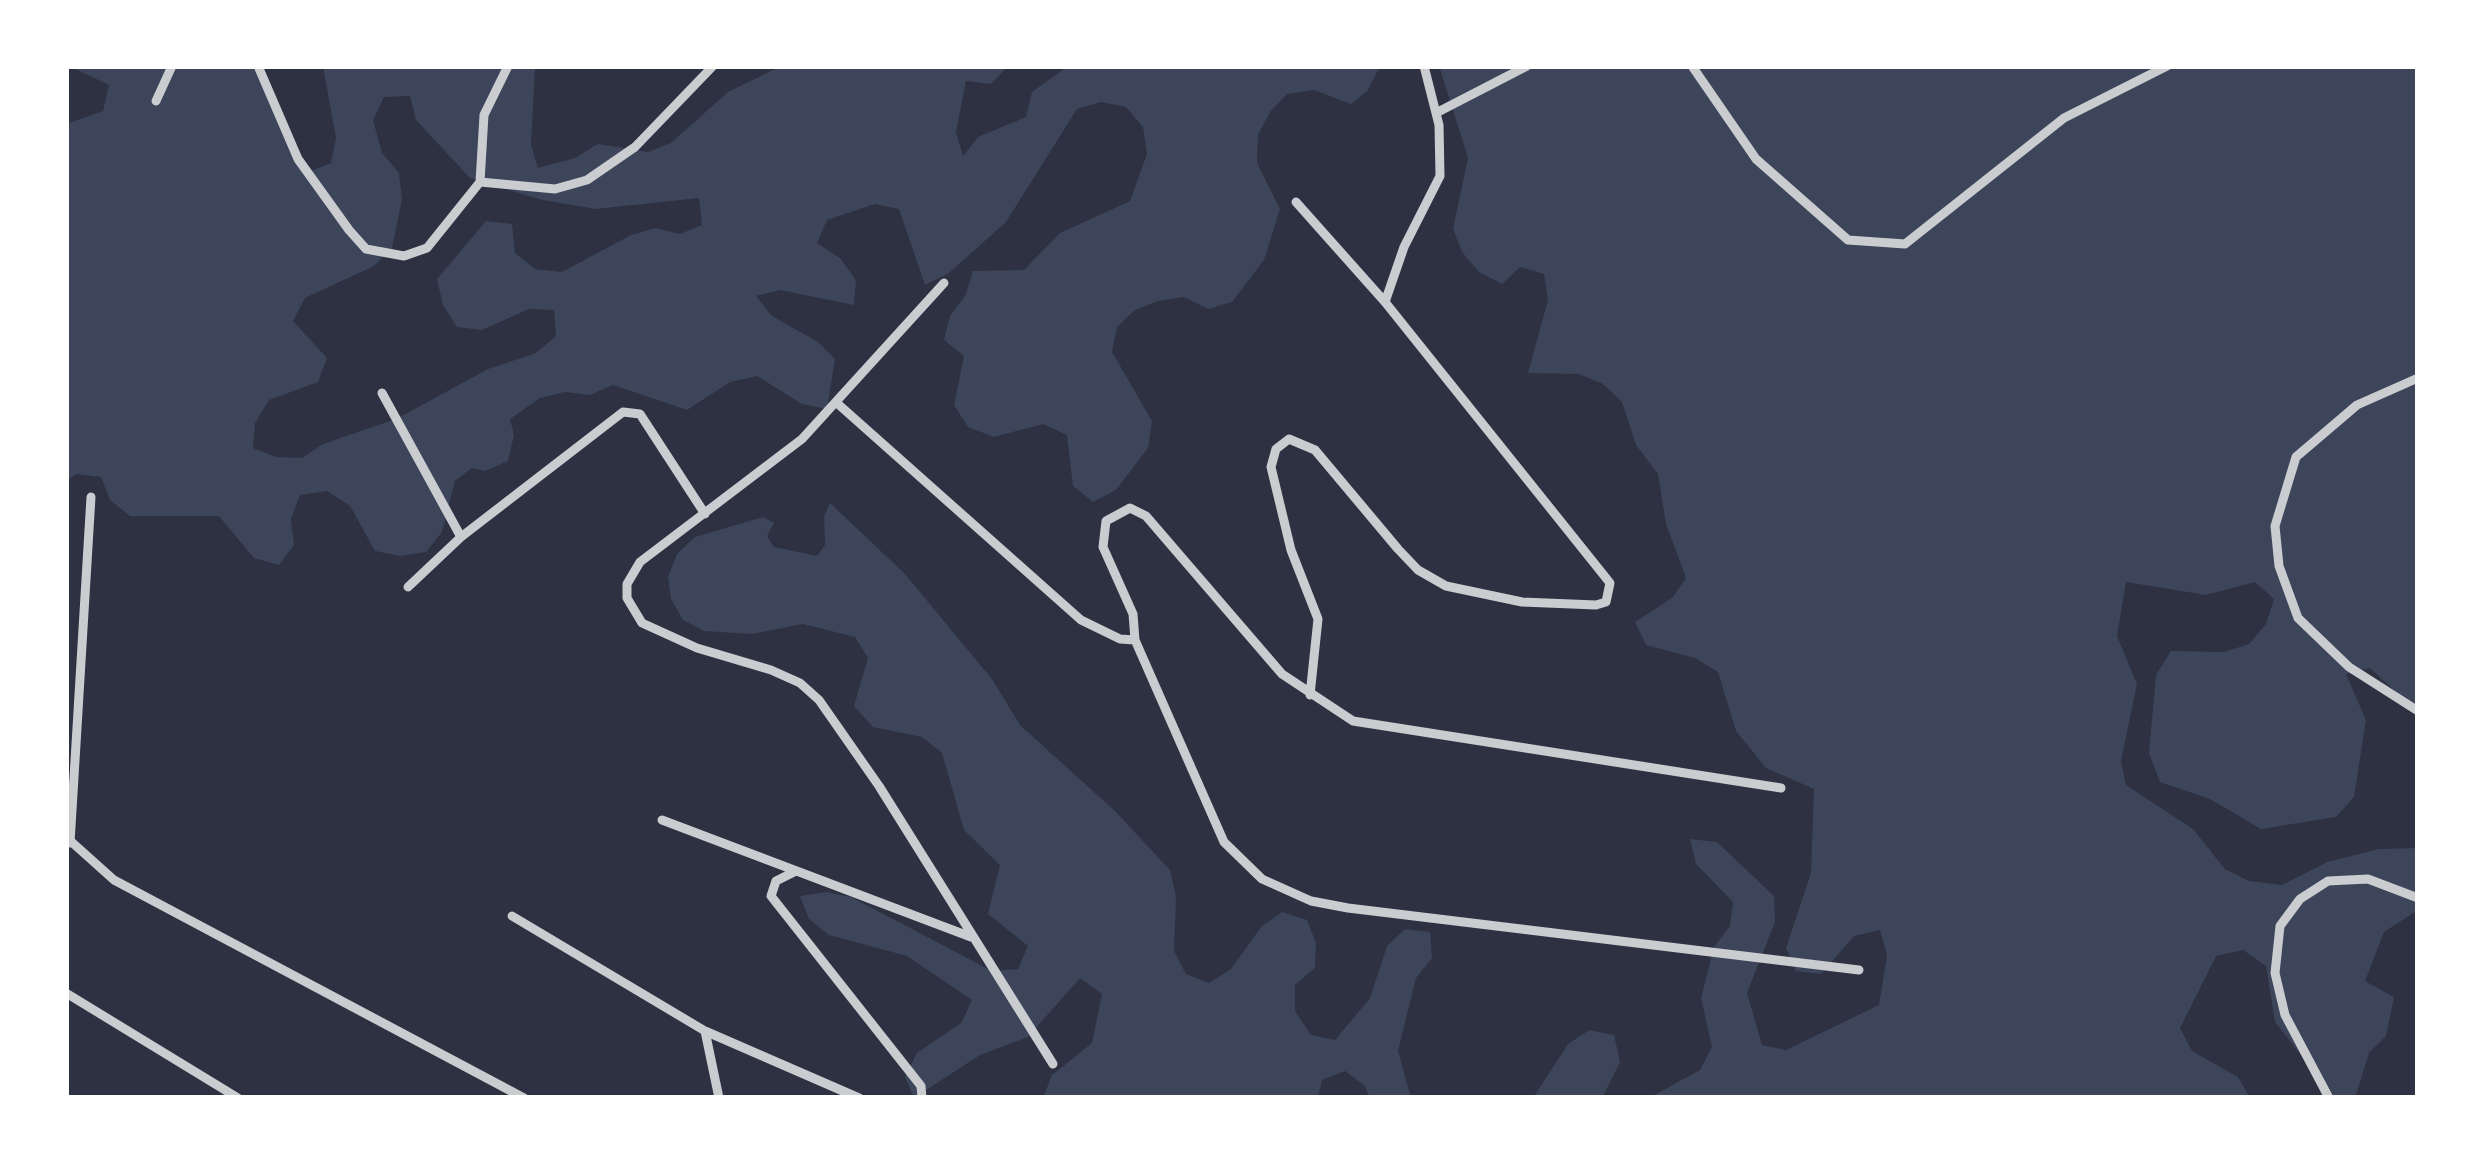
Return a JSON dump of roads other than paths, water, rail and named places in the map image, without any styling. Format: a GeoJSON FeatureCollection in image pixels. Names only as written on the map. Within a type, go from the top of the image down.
{"type":"FeatureCollection","features":[{"type":"Feature","properties":{"kind":"street"},"geometry":{"type":"LineString","coordinates":[[156,101],[172,66]]}},
{"type":"Feature","properties":{"kind":"street"},"geometry":{"type":"LineString","coordinates":[[258,66],[298,159],[366,249],[404,256],[427,248],[480,182],[484,115],[508,66]]}},
{"type":"Feature","properties":{"kind":"street"},"geometry":{"type":"LineString","coordinates":[[480,182],[555,189],[587,180],[635,147],[713,66]]}},
{"type":"Feature","properties":{"kind":"street"},"geometry":{"type":"LineString","coordinates":[[1384,302],[1404,247],[1440,176],[1436,113],[1424,66]]}},
{"type":"Feature","properties":{"kind":"street"},"geometry":{"type":"LineString","coordinates":[[1436,113],[1527,66]]}},
{"type":"Feature","properties":{"kind":"street"},"geometry":{"type":"LineString","coordinates":[[1692,66],[1756,159],[1848,240],[1905,244],[2064,118],[2167,66]]}},
{"type":"Feature","properties":{"kind":"street"},"geometry":{"type":"LineString","coordinates":[[1296,202],[1384,302],[1608,577],[1610,591],[1601,604],[1577,605],[1505,599],[1446,586],[1408,560],[1315,450],[1288,440],[1276,449],[1271,467],[1291,550],[1318,619],[1310,695]]}},
{"type":"Feature","properties":{"kind":"street"},"geometry":{"type":"LineString","coordinates":[[944,283],[838,404],[631,574],[627,598],[642,623],[697,648],[800,683],[819,700],[879,786],[1053,1064]]}},
{"type":"Feature","properties":{"kind":"street"},"geometry":{"type":"LineString","coordinates":[[2418,378],[2357,405],[2296,457],[2275,526],[2278,566],[2298,617],[2349,667],[2418,711]]}},
{"type":"Feature","properties":{"kind":"street"},"geometry":{"type":"LineString","coordinates":[[382,393],[461,537]]}},
{"type":"Feature","properties":{"kind":"street"},"geometry":{"type":"LineString","coordinates":[[838,404],[1081,620],[1120,639],[1135,640]]}},
{"type":"Feature","properties":{"kind":"street"},"geometry":{"type":"LineString","coordinates":[[408,586],[461,537],[605,424],[630,411],[656,433],[705,514]]}},
{"type":"Feature","properties":{"kind":"street"},"geometry":{"type":"LineString","coordinates":[[92,496],[68,840],[114,880],[524,1098]]}},
{"type":"Feature","properties":{"kind":"street"},"geometry":{"type":"LineString","coordinates":[[1781,788],[1353,722],[1282,674],[1146,516],[1130,508],[1106,521],[1102,547],[1133,614],[1135,640],[1224,842],[1262,879],[1348,908],[1858,970]]}},
{"type":"Feature","properties":{"kind":"street"},"geometry":{"type":"LineString","coordinates":[[662,820],[971,937]]}},
{"type":"Feature","properties":{"kind":"street"},"geometry":{"type":"LineString","coordinates":[[798,871],[776,881],[771,896],[921,1086],[922,1098]]}},
{"type":"Feature","properties":{"kind":"street"},"geometry":{"type":"LineString","coordinates":[[2329,1098],[2285,1016],[2276,973],[2280,926],[2300,899],[2328,880],[2368,879],[2418,898]]}},
{"type":"Feature","properties":{"kind":"street"},"geometry":{"type":"LineString","coordinates":[[512,916],[704,1030],[859,1098]]}},
{"type":"Feature","properties":{"kind":"street"},"geometry":{"type":"LineString","coordinates":[[66,993],[238,1098]]}},
{"type":"Feature","properties":{"kind":"street"},"geometry":{"type":"LineString","coordinates":[[704,1030],[718,1098]]}}]}
